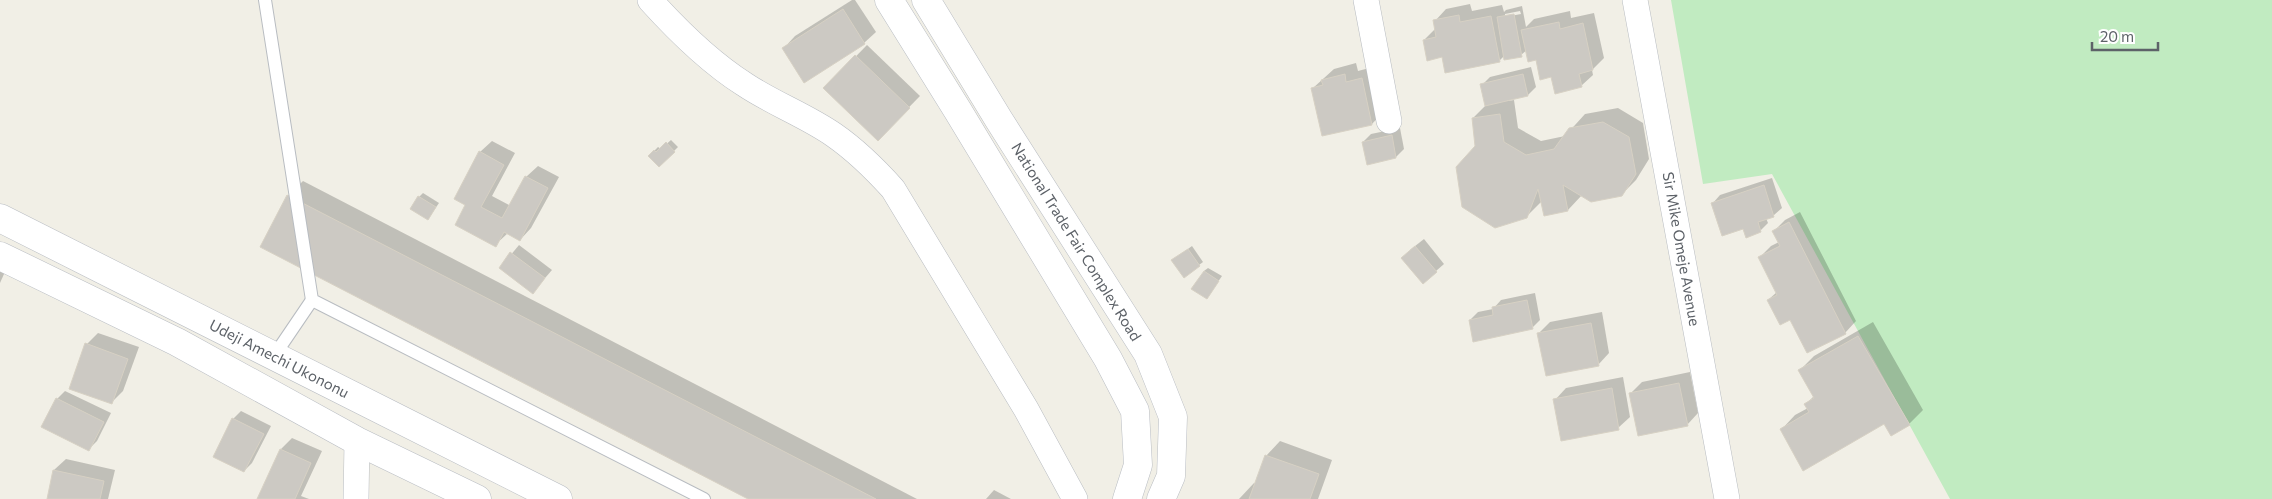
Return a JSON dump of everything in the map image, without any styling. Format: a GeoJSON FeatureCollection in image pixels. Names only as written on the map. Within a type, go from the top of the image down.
{"type":"FeatureCollection","features":[{"type":"Feature","properties":{"kind":"main road","name":"National Trade Fair Complex Road"},"geometry":{"type":"LineString","coordinates":[[889,0],[1103,351],[1135,411],[1138,465],[1127,499]]}},
{"type":"Feature","properties":{"kind":"main road","name":"National Trade Fair Complex Road"},"geometry":{"type":"LineString","coordinates":[[926,0],[1004,128],[1148,354],[1173,417],[1171,476],[1161,499]]}},
{"type":"Feature","properties":{"kind":"main road","name":"Udeji Amechi Ukononu"},"geometry":{"type":"LineString","coordinates":[[0,218],[558,499]]}},
{"type":"Feature","properties":{"kind":"main road"},"geometry":{"type":"LineString","coordinates":[[0,256],[177,342],[357,441],[477,499]]}},
{"type":"Feature","properties":{"kind":"main road"},"geometry":{"type":"LineString","coordinates":[[177,342],[192,316]]}},
{"type":"Feature","properties":{"kind":"street"},"geometry":{"type":"LineString","coordinates":[[650,0],[683,35],[709,58],[744,84],[833,134],[869,162],[893,189],[1026,409],[1075,499]]}},
{"type":"Feature","properties":{"kind":"street"},"geometry":{"type":"LineString","coordinates":[[1366,0],[1389,121]]}},
{"type":"Feature","properties":{"kind":"street","name":"Sir Mike Omeje Avenue"},"geometry":{"type":"LineString","coordinates":[[1635,0],[1727,499]]}},
{"type":"Feature","properties":{"kind":"street"},"geometry":{"type":"LineString","coordinates":[[356,499],[357,441]]}},
{"type":"Feature","properties":{"kind":"lane"},"geometry":{"type":"LineString","coordinates":[[265,0],[312,300],[274,356]]}},
{"type":"Feature","properties":{"kind":"lane"},"geometry":{"type":"LineString","coordinates":[[312,300],[704,499]]}},
{"type":"Feature","properties":{"kind":"green space"},"geometry":{"type":"Polygon","coordinates":[[[1671,0],[2272,0],[2272,499],[1950,499],[1772,174],[1703,184],[1671,0]]]}},
{"type":"Feature","properties":{"kind":"building"},"geometry":{"type":"Polygon","coordinates":[[[843,9],[865,44],[804,83],[782,48],[843,9]]]}},
{"type":"Feature","properties":{"kind":"building"},"geometry":{"type":"Polygon","coordinates":[[[1514,14],[1522,57],[1504,60],[1497,17],[1514,14]]]}},
{"type":"Feature","properties":{"kind":"building"},"geometry":{"type":"Polygon","coordinates":[[[1459,15],[1460,22],[1491,16],[1500,62],[1445,73],[1442,57],[1427,61],[1423,40],[1436,37],[1433,20],[1459,15]]]}},
{"type":"Feature","properties":{"kind":"building"},"geometry":{"type":"Polygon","coordinates":[[[1559,22],[1560,29],[1583,23],[1593,70],[1579,74],[1582,87],[1555,94],[1551,77],[1540,80],[1536,60],[1528,62],[1521,30],[1559,22]]]}},
{"type":"Feature","properties":{"kind":"building"},"geometry":{"type":"Polygon","coordinates":[[[855,55],[910,108],[878,141],[823,88],[855,55]]]}},
{"type":"Feature","properties":{"kind":"building"},"geometry":{"type":"Polygon","coordinates":[[[1345,74],[1346,82],[1362,78],[1372,125],[1322,136],[1311,88],[1323,85],[1321,80],[1345,74]]]}},
{"type":"Feature","properties":{"kind":"building"},"geometry":{"type":"Polygon","coordinates":[[[1523,74],[1528,96],[1485,106],[1480,84],[1523,74]]]}},
{"type":"Feature","properties":{"kind":"building"},"geometry":{"type":"Polygon","coordinates":[[[1500,114],[1504,142],[1526,155],[1554,149],[1569,128],[1603,122],[1629,137],[1636,174],[1622,196],[1591,202],[1563,185],[1568,211],[1544,216],[1538,189],[1527,218],[1495,228],[1462,207],[1456,167],[1475,146],[1472,118],[1500,114]]]}},
{"type":"Feature","properties":{"kind":"building"},"geometry":{"type":"Polygon","coordinates":[[[1392,135],[1396,158],[1367,165],[1362,142],[1392,135]]]}},
{"type":"Feature","properties":{"kind":"building"},"geometry":{"type":"Polygon","coordinates":[[[666,142],[675,152],[659,167],[648,156],[654,150],[656,152],[666,142]]]}},
{"type":"Feature","properties":{"kind":"building"},"geometry":{"type":"Polygon","coordinates":[[[479,151],[504,165],[481,207],[502,218],[525,176],[548,188],[520,241],[504,232],[496,247],[455,225],[465,205],[454,199],[479,151]]]}},
{"type":"Feature","properties":{"kind":"building"},"geometry":{"type":"Polygon","coordinates":[[[1764,185],[1774,217],[1758,222],[1761,232],[1746,238],[1743,229],[1722,236],[1711,203],[1764,185]]]}},
{"type":"Feature","properties":{"kind":"building"},"geometry":{"type":"Polygon","coordinates":[[[287,195],[876,499],[748,499],[260,247],[287,195]]]}},
{"type":"Feature","properties":{"kind":"building"},"geometry":{"type":"Polygon","coordinates":[[[418,196],[436,207],[428,220],[410,209],[418,196]]]}},
{"type":"Feature","properties":{"kind":"building"},"geometry":{"type":"Polygon","coordinates":[[[1789,222],[1846,334],[1807,353],[1790,320],[1780,325],[1767,300],[1777,295],[1758,257],[1780,246],[1772,231],[1789,222]]]}},
{"type":"Feature","properties":{"kind":"building"},"geometry":{"type":"Polygon","coordinates":[[[1415,246],[1437,272],[1423,284],[1401,258],[1415,246]]]}},
{"type":"Feature","properties":{"kind":"building"},"geometry":{"type":"Polygon","coordinates":[[[1188,249],[1200,266],[1184,278],[1171,260],[1188,249]]]}},
{"type":"Feature","properties":{"kind":"building"},"geometry":{"type":"Polygon","coordinates":[[[510,252],[545,278],[533,294],[499,268],[510,252]]]}},
{"type":"Feature","properties":{"kind":"building"},"geometry":{"type":"Polygon","coordinates":[[[1204,271],[1219,281],[1207,299],[1191,289],[1204,271]]]}},
{"type":"Feature","properties":{"kind":"building"},"geometry":{"type":"Polygon","coordinates":[[[1527,300],[1533,329],[1473,342],[1469,320],[1493,315],[1492,307],[1527,300]]]}},
{"type":"Feature","properties":{"kind":"building"},"geometry":{"type":"Polygon","coordinates":[[[1591,323],[1599,366],[1546,376],[1537,333],[1591,323]]]}},
{"type":"Feature","properties":{"kind":"building"},"geometry":{"type":"Polygon","coordinates":[[[1858,336],[1910,425],[1891,436],[1884,424],[1803,471],[1780,429],[1809,412],[1804,404],[1814,398],[1798,370],[1858,336]]]}},
{"type":"Feature","properties":{"kind":"building"},"geometry":{"type":"Polygon","coordinates":[[[85,343],[128,359],[112,404],[69,389],[85,343]]]}},
{"type":"Feature","properties":{"kind":"building"},"geometry":{"type":"Polygon","coordinates":[[[1679,383],[1688,426],[1638,436],[1629,393],[1679,383]]]}},
{"type":"Feature","properties":{"kind":"building"},"geometry":{"type":"Polygon","coordinates":[[[1612,388],[1619,430],[1561,441],[1553,399],[1612,388]]]}},
{"type":"Feature","properties":{"kind":"building"},"geometry":{"type":"Polygon","coordinates":[[[56,398],[104,422],[89,451],[41,427],[56,398]]]}},
{"type":"Feature","properties":{"kind":"building"},"geometry":{"type":"Polygon","coordinates":[[[232,418],[264,434],[244,472],[213,457],[232,418]]]}},
{"type":"Feature","properties":{"kind":"building"},"geometry":{"type":"Polygon","coordinates":[[[280,449],[311,463],[295,499],[257,499],[280,449]]]}},
{"type":"Feature","properties":{"kind":"building"},"geometry":{"type":"Polygon","coordinates":[[[1265,455],[1319,474],[1310,499],[1249,499],[1265,455]]]}},
{"type":"Feature","properties":{"kind":"building"},"geometry":{"type":"Polygon","coordinates":[[[53,470],[104,481],[100,499],[47,499],[53,470]]]}}]}
